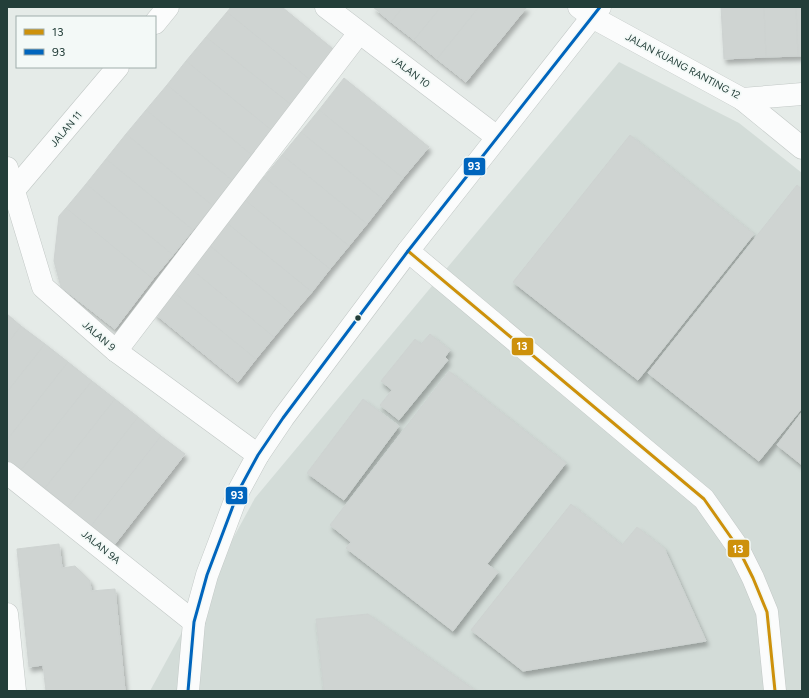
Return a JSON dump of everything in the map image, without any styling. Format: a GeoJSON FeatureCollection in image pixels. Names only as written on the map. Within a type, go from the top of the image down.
{"type":"FeatureCollection","features":[{"type":"Feature","properties":{"kind":"street"},"geometry":{"type":"LineString","coordinates":[[156,22],[168,7]]}},
{"type":"Feature","properties":{"kind":"street","name":"JALAN 10"},"geometry":{"type":"LineString","coordinates":[[326,7],[497,137]]}},
{"type":"Feature","properties":{"kind":"street"},"geometry":{"type":"LineString","coordinates":[[188,691],[194,622],[207,575],[239,490],[258,455],[287,412],[408,251],[497,137],[591,10]]}},
{"type":"Feature","properties":{"kind":"street","name":"JALAN KUANG RANTING 12"},"geometry":{"type":"LineString","coordinates":[[591,10],[742,99],[802,94]]}},
{"type":"Feature","properties":{"kind":"street"},"geometry":{"type":"LineString","coordinates":[[116,351],[359,33]]}},
{"type":"Feature","properties":{"kind":"street","name":"JALAN 11"},"geometry":{"type":"LineString","coordinates":[[14,190],[117,68]]}},
{"type":"Feature","properties":{"kind":"street"},"geometry":{"type":"LineString","coordinates":[[742,99],[802,148]]}},
{"type":"Feature","properties":{"kind":"street","name":"JALAN 9"},"geometry":{"type":"LineString","coordinates":[[7,168],[43,287],[116,351],[258,455]]}},
{"type":"Feature","properties":{"kind":"street"},"geometry":{"type":"LineString","coordinates":[[408,251],[704,499],[737,546],[753,578],[767,612],[774,691]]}},
{"type":"Feature","properties":{"kind":"street","name":"JALAN 9A"},"geometry":{"type":"LineString","coordinates":[[7,472],[194,622]]}},
{"type":"Feature","properties":{"kind":"street"},"geometry":{"type":"LineString","coordinates":[[7,614],[15,691]]}},
{"type":"Feature","properties":{"kind":"shaded area"},"geometry":{"type":"Polygon","coordinates":[[[619,62],[739,123],[802,173],[802,691],[150,691],[255,498],[619,62]]]}},
{"type":"Feature","properties":{"kind":"building"},"geometry":{"type":"Polygon","coordinates":[[[231,7],[282,7],[338,53],[314,83],[227,12],[231,7]]]}},
{"type":"Feature","properties":{"kind":"building"},"geometry":{"type":"Polygon","coordinates":[[[373,7],[403,7],[391,22],[373,7]]]}},
{"type":"Feature","properties":{"kind":"building"},"geometry":{"type":"Polygon","coordinates":[[[403,7],[441,7],[414,40],[391,22],[403,7]]]}},
{"type":"Feature","properties":{"kind":"building"},"geometry":{"type":"Polygon","coordinates":[[[441,7],[479,7],[437,59],[414,40],[441,7]]]}},
{"type":"Feature","properties":{"kind":"building"},"geometry":{"type":"Polygon","coordinates":[[[479,7],[527,7],[466,82],[437,59],[479,7]]]}},
{"type":"Feature","properties":{"kind":"building"},"geometry":{"type":"Polygon","coordinates":[[[721,7],[764,7],[766,57],[724,59],[721,7]]]}},
{"type":"Feature","properties":{"kind":"building"},"geometry":{"type":"Polygon","coordinates":[[[764,7],[796,7],[798,56],[766,57],[764,7]]]}},
{"type":"Feature","properties":{"kind":"building"},"geometry":{"type":"Polygon","coordinates":[[[796,7],[802,7],[802,56],[798,56],[796,7]]]}},
{"type":"Feature","properties":{"kind":"building"},"geometry":{"type":"Polygon","coordinates":[[[227,12],[314,83],[294,107],[206,37],[227,12]]]}},
{"type":"Feature","properties":{"kind":"building"},"geometry":{"type":"Polygon","coordinates":[[[206,37],[294,107],[274,132],[186,61],[206,37]]]}},
{"type":"Feature","properties":{"kind":"building"},"geometry":{"type":"Polygon","coordinates":[[[186,61],[274,132],[253,156],[167,85],[186,61]]]}},
{"type":"Feature","properties":{"kind":"building"},"geometry":{"type":"Polygon","coordinates":[[[344,78],[429,147],[403,178],[319,110],[344,78]]]}},
{"type":"Feature","properties":{"kind":"building"},"geometry":{"type":"Polygon","coordinates":[[[167,85],[253,156],[233,181],[146,110],[167,85]]]}},
{"type":"Feature","properties":{"kind":"building"},"geometry":{"type":"Polygon","coordinates":[[[146,110],[233,181],[213,206],[126,134],[146,110]]]}},
{"type":"Feature","properties":{"kind":"building"},"geometry":{"type":"Polygon","coordinates":[[[319,110],[403,178],[385,201],[301,132],[319,110]]]}},
{"type":"Feature","properties":{"kind":"building"},"geometry":{"type":"Polygon","coordinates":[[[301,132],[385,201],[367,224],[282,155],[301,132]]]}},
{"type":"Feature","properties":{"kind":"building"},"geometry":{"type":"Polygon","coordinates":[[[126,134],[213,206],[193,230],[106,159],[126,134]]]}},
{"type":"Feature","properties":{"kind":"building"},"geometry":{"type":"Polygon","coordinates":[[[630,135],[754,234],[638,380],[513,282],[630,135]]]}},
{"type":"Feature","properties":{"kind":"building"},"geometry":{"type":"Polygon","coordinates":[[[282,155],[367,224],[349,246],[264,177],[282,155]]]}},
{"type":"Feature","properties":{"kind":"building"},"geometry":{"type":"Polygon","coordinates":[[[106,159],[193,230],[173,255],[86,184],[106,159]]]}},
{"type":"Feature","properties":{"kind":"building"},"geometry":{"type":"Polygon","coordinates":[[[264,177],[349,246],[330,269],[245,200],[264,177]]]}},
{"type":"Feature","properties":{"kind":"building"},"geometry":{"type":"Polygon","coordinates":[[[86,184],[173,255],[153,279],[66,208],[86,184]]]}},
{"type":"Feature","properties":{"kind":"building"},"geometry":{"type":"Polygon","coordinates":[[[797,185],[802,189],[802,408],[759,461],[648,373],[797,185]]]}},
{"type":"Feature","properties":{"kind":"building"},"geometry":{"type":"Polygon","coordinates":[[[245,200],[330,269],[312,292],[227,223],[245,200]]]}},
{"type":"Feature","properties":{"kind":"building"},"geometry":{"type":"Polygon","coordinates":[[[66,208],[153,279],[115,329],[61,287],[54,261],[59,216],[66,208]]]}},
{"type":"Feature","properties":{"kind":"building"},"geometry":{"type":"Polygon","coordinates":[[[227,223],[312,292],[293,314],[209,245],[227,223]]]}},
{"type":"Feature","properties":{"kind":"building"},"geometry":{"type":"Polygon","coordinates":[[[209,245],[293,314],[274,337],[190,268],[209,245]]]}},
{"type":"Feature","properties":{"kind":"building"},"geometry":{"type":"Polygon","coordinates":[[[190,268],[274,337],[256,359],[172,291],[190,268]]]}},
{"type":"Feature","properties":{"kind":"building"},"geometry":{"type":"Polygon","coordinates":[[[172,291],[256,359],[238,382],[154,313],[172,291]]]}},
{"type":"Feature","properties":{"kind":"building"},"geometry":{"type":"Polygon","coordinates":[[[7,314],[21,326],[7,344],[7,314]]]}},
{"type":"Feature","properties":{"kind":"building"},"geometry":{"type":"Polygon","coordinates":[[[21,326],[45,344],[7,392],[7,344],[21,326]]]}},
{"type":"Feature","properties":{"kind":"building"},"geometry":{"type":"Polygon","coordinates":[[[430,334],[450,350],[445,357],[448,360],[399,420],[380,405],[392,390],[381,381],[415,339],[421,344],[430,334]]]}},
{"type":"Feature","properties":{"kind":"building"},"geometry":{"type":"Polygon","coordinates":[[[45,344],[68,362],[7,440],[7,392],[45,344]]]}},
{"type":"Feature","properties":{"kind":"building"},"geometry":{"type":"Polygon","coordinates":[[[68,362],[92,381],[21,470],[7,459],[7,440],[68,362]]]}},
{"type":"Feature","properties":{"kind":"building"},"geometry":{"type":"Polygon","coordinates":[[[449,371],[566,463],[487,564],[498,572],[453,631],[346,548],[351,542],[330,525],[449,371]]]}},
{"type":"Feature","properties":{"kind":"building"},"geometry":{"type":"Polygon","coordinates":[[[92,381],[115,399],[45,488],[21,470],[92,381]]]}},
{"type":"Feature","properties":{"kind":"building"},"geometry":{"type":"Polygon","coordinates":[[[115,399],[138,417],[68,507],[45,488],[115,399]]]}},
{"type":"Feature","properties":{"kind":"building"},"geometry":{"type":"Polygon","coordinates":[[[363,399],[399,426],[344,500],[307,473],[363,399]]]}},
{"type":"Feature","properties":{"kind":"building"},"geometry":{"type":"Polygon","coordinates":[[[802,412],[802,465],[777,445],[802,412]]]}},
{"type":"Feature","properties":{"kind":"building"},"geometry":{"type":"Polygon","coordinates":[[[138,417],[161,436],[91,526],[68,507],[138,417]]]}},
{"type":"Feature","properties":{"kind":"building"},"geometry":{"type":"Polygon","coordinates":[[[161,436],[185,454],[115,544],[91,526],[161,436]]]}},
{"type":"Feature","properties":{"kind":"building"},"geometry":{"type":"Polygon","coordinates":[[[571,504],[622,545],[637,527],[664,548],[706,641],[523,671],[471,630],[571,504]]]}},
{"type":"Feature","properties":{"kind":"building"},"geometry":{"type":"Polygon","coordinates":[[[59,544],[62,568],[75,566],[90,581],[91,591],[115,589],[125,691],[46,691],[43,665],[29,667],[17,549],[59,544]]]}},
{"type":"Feature","properties":{"kind":"building"},"geometry":{"type":"Polygon","coordinates":[[[368,614],[476,691],[324,691],[316,619],[368,614]]]}},
{"type":"Feature","properties":{"kind":"transit line","name":"93"},"geometry":{"type":"LineString","coordinates":[[188,691],[194,622],[207,575],[239,490],[258,455],[283,418],[408,251],[600,7]]}},
{"type":"Feature","properties":{"kind":"transit line","name":"13"},"geometry":{"type":"LineString","coordinates":[[408,251],[704,499],[737,546],[753,578],[767,612],[775,691]]}}]}
